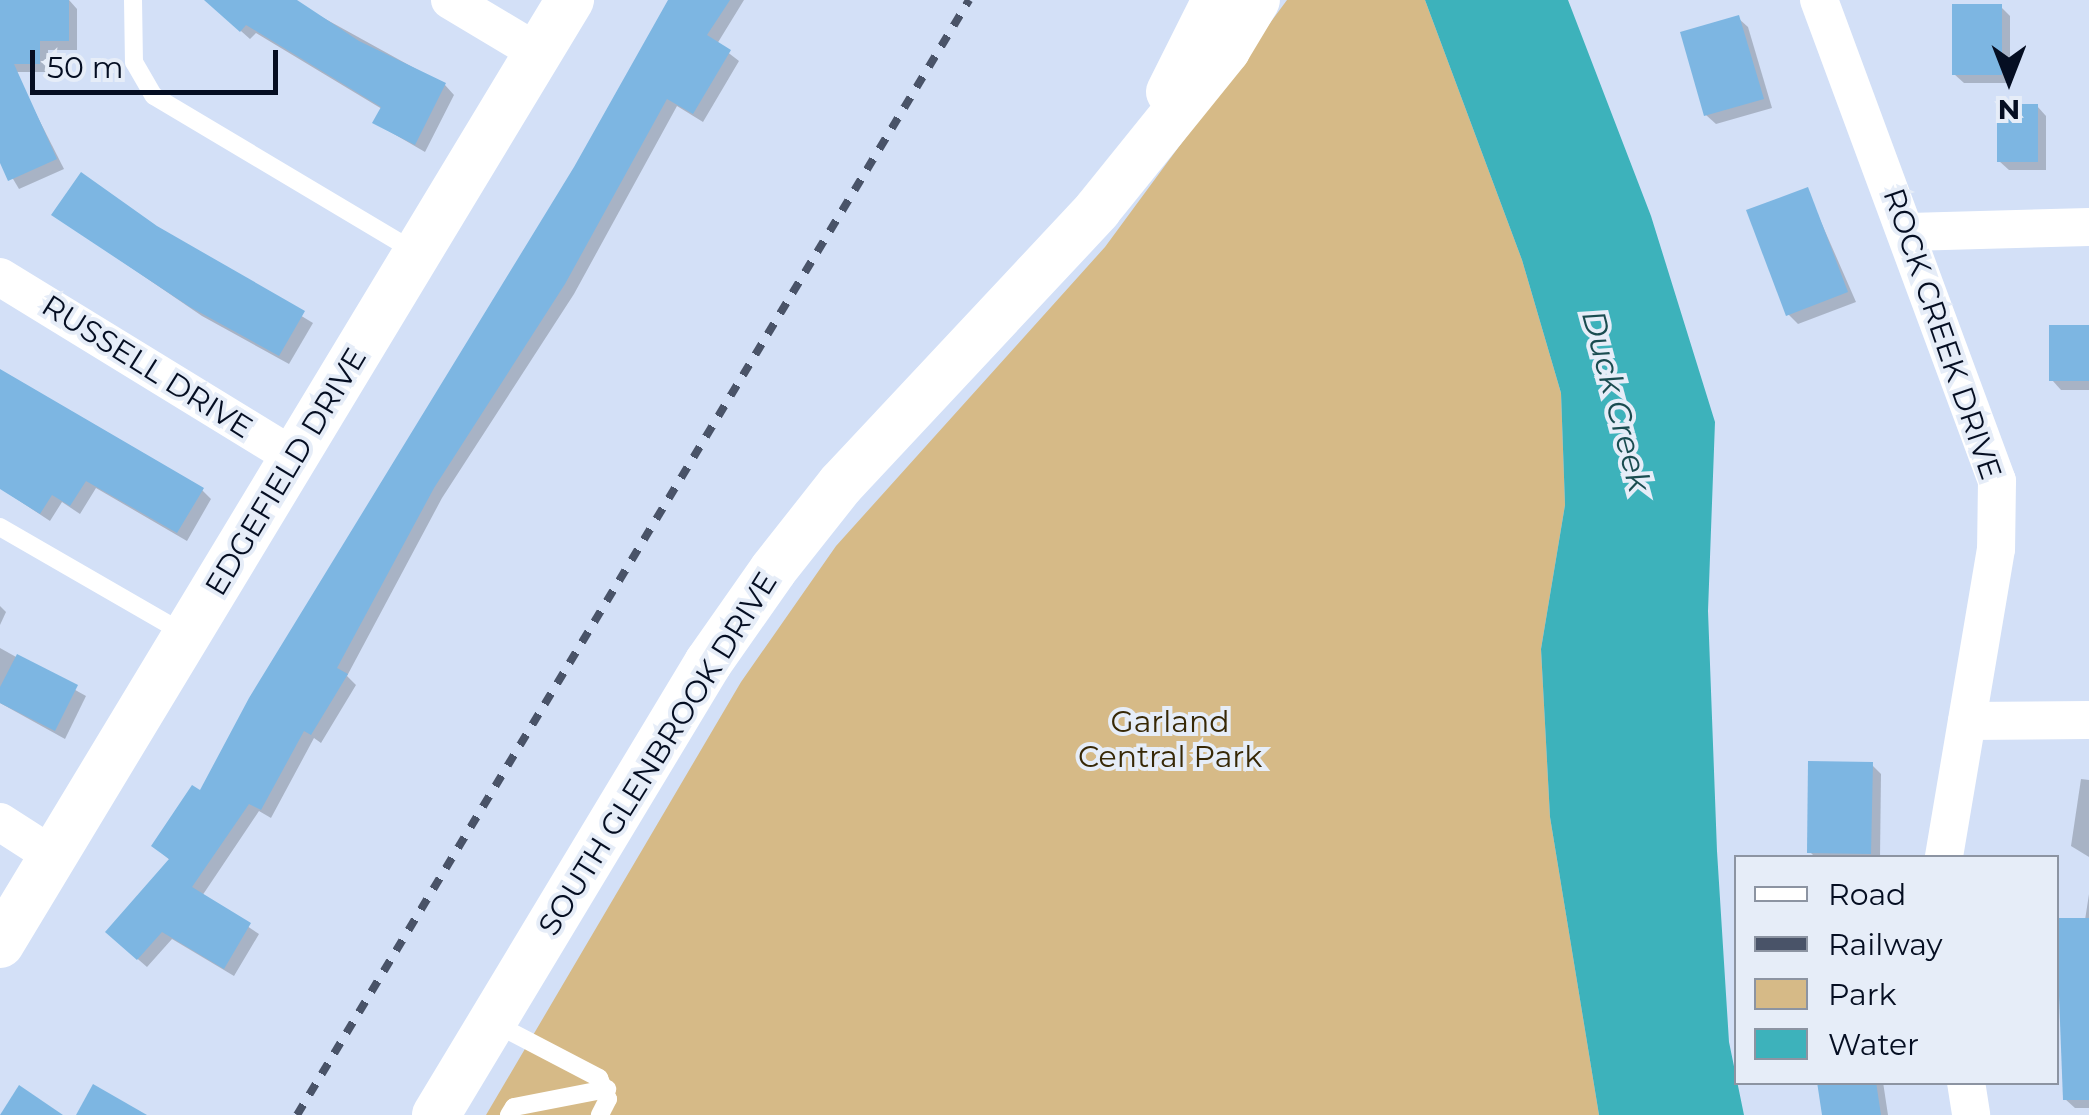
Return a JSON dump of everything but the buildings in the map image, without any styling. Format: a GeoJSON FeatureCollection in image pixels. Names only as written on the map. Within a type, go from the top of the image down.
{"type":"FeatureCollection","features":[{"type":"Feature","properties":{"kind":"street"},"geometry":{"type":"LineString","coordinates":[[450,0],[537,52]]}},
{"type":"Feature","properties":{"kind":"street","name":"EDGEFIELD DRIVE"},"geometry":{"type":"LineString","coordinates":[[0,944],[570,0]]}},
{"type":"Feature","properties":{"kind":"street","name":"SOUTH GLENBROOK DRIVE"},"geometry":{"type":"LineString","coordinates":[[1146,145],[1216,0]]}},
{"type":"Feature","properties":{"kind":"street","name":"SOUTH GLENBROOK DRIVE"},"geometry":{"type":"LineString","coordinates":[[436,1115],[708,663],[772,570],[842,484],[1097,210],[1226,50],[1256,0]]}},
{"type":"Feature","properties":{"kind":"street","name":"ROCK CREEK DRIVE"},"geometry":{"type":"LineString","coordinates":[[1819,0],[1909,232],[1997,480],[1996,549],[1945,855]]}},
{"type":"Feature","properties":{"kind":"street"},"geometry":{"type":"LineString","coordinates":[[1909,232],[2089,226]]}},
{"type":"Feature","properties":{"kind":"street","name":"RUSSELL DRIVE"},"geometry":{"type":"LineString","coordinates":[[0,276],[295,458]]}},
{"type":"Feature","properties":{"kind":"street"},"geometry":{"type":"LineString","coordinates":[[1968,721],[2089,720]]}},
{"type":"Feature","properties":{"kind":"street"},"geometry":{"type":"LineString","coordinates":[[0,822],[53,856]]}},
{"type":"Feature","properties":{"kind":"street"},"geometry":{"type":"LineString","coordinates":[[1967,1085],[1972,1115]]}},
{"type":"Feature","properties":{"kind":"lane"},"geometry":{"type":"LineString","coordinates":[[134,0],[134,62],[154,96],[418,253]]}},
{"type":"Feature","properties":{"kind":"lane"},"geometry":{"type":"LineString","coordinates":[[0,528],[188,635]]}},
{"type":"Feature","properties":{"kind":"lane"},"geometry":{"type":"LineString","coordinates":[[492,1022],[599,1078],[606,1090],[600,1115]]}},
{"type":"Feature","properties":{"kind":"lane"},"geometry":{"type":"LineString","coordinates":[[509,1115],[514,1107],[606,1090]]}},
{"type":"Feature","properties":{"kind":"green space","name":"Garland Central Park"},"geometry":{"type":"Polygon","coordinates":[[[1287,0],[1425,0],[1522,260],[1561,393],[1565,505],[1541,649],[1550,817],[1599,1115],[486,1115],[741,682],[836,546],[1105,247],[1287,0]]]}},
{"type":"Feature","properties":{"kind":"water","name":"Duck Creek"},"geometry":{"type":"Polygon","coordinates":[[[1425,0],[1568,0],[1651,216],[1715,422],[1708,611],[1717,851],[1729,1042],[1734,1085],[1738,1085],[1744,1115],[1599,1115],[1550,817],[1541,649],[1565,505],[1561,393],[1522,260],[1425,0]]]}},
{"type":"Feature","properties":{"kind":"railway"},"geometry":{"type":"LineString","coordinates":[[297,1115],[969,0]]}}]}
